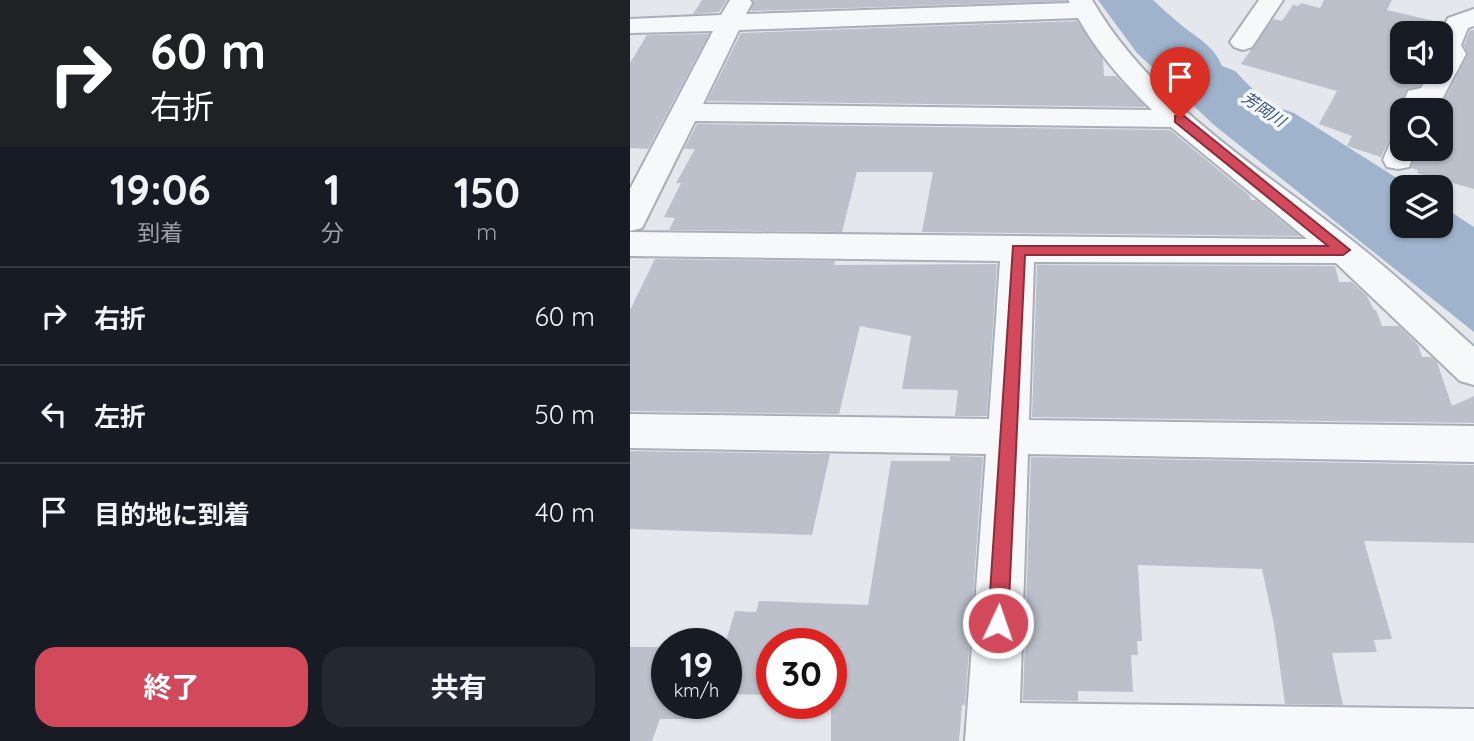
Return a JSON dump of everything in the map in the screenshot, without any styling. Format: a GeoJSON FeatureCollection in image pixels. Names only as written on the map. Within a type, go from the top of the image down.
{"type":"FeatureCollection","features":[{"type":"Feature","properties":{"kind":"street"},"geometry":{"type":"LineString","coordinates":[[1242,41],[1271,0]]}},
{"type":"Feature","properties":{"kind":"street"},"geometry":{"type":"LineString","coordinates":[[630,26],[737,11],[1082,5],[1122,63],[1180,119],[1343,250],[1474,370]]}},
{"type":"Feature","properties":{"kind":"street"},"geometry":{"type":"LineString","coordinates":[[630,220],[737,11]]}},
{"type":"Feature","properties":{"kind":"street"},"geometry":{"type":"LineString","coordinates":[[1418,98],[1431,95],[1453,54],[1448,45],[1457,23],[1473,19],[1474,16]]}},
{"type":"Feature","properties":{"kind":"street"},"geometry":{"type":"LineString","coordinates":[[685,112],[1180,119]]}},
{"type":"Feature","properties":{"kind":"street"},"geometry":{"type":"LineString","coordinates":[[630,244],[1018,250],[1343,250]]}},
{"type":"Feature","properties":{"kind":"street"},"geometry":{"type":"LineString","coordinates":[[1018,250],[992,735],[1474,735]]}},
{"type":"Feature","properties":{"kind":"street"},"geometry":{"type":"LineString","coordinates":[[630,430],[1474,444]]}},
{"type":"Feature","properties":{"kind":"water","name":"芳岡川"},"geometry":{"type":"Polygon","coordinates":[[[1098,0],[1153,0],[1209,47],[1222,66],[1235,71],[1266,103],[1294,113],[1392,175],[1390,238],[1453,238],[1453,213],[1474,227],[1474,332],[1214,125],[1137,53],[1098,0]]]}},
{"type":"Feature","properties":{"kind":"building"},"geometry":{"type":"Polygon","coordinates":[[[702,0],[727,0],[719,12],[693,14],[702,0]]]}},
{"type":"Feature","properties":{"kind":"building"},"geometry":{"type":"Polygon","coordinates":[[[753,0],[1065,0],[1066,1],[751,11],[753,0]]]}},
{"type":"Feature","properties":{"kind":"building"},"geometry":{"type":"Polygon","coordinates":[[[1324,0],[1392,0],[1387,10],[1434,21],[1390,21],[1390,84],[1420,84],[1406,90],[1403,98],[1390,98],[1390,140],[1381,157],[1347,146],[1352,136],[1319,124],[1337,91],[1241,64],[1273,19],[1282,21],[1293,5],[1298,6],[1301,3],[1320,8],[1324,0]]]}},
{"type":"Feature","properties":{"kind":"building"},"geometry":{"type":"Polygon","coordinates":[[[1077,21],[1103,59],[1104,76],[1116,76],[1146,107],[707,101],[741,33],[1077,21]]]}},
{"type":"Feature","properties":{"kind":"building"},"geometry":{"type":"Polygon","coordinates":[[[1470,30],[1474,30],[1474,189],[1453,183],[1453,175],[1424,175],[1411,168],[1414,161],[1453,161],[1453,98],[1445,98],[1468,55],[1464,45],[1470,30]]]}},
{"type":"Feature","properties":{"kind":"building"},"geometry":{"type":"Polygon","coordinates":[[[709,34],[648,149],[630,148],[630,63],[647,35],[709,34]]]}},
{"type":"Feature","properties":{"kind":"building"},"geometry":{"type":"Polygon","coordinates":[[[697,124],[1170,130],[1249,195],[1251,200],[1256,200],[1300,236],[922,232],[933,172],[857,172],[842,232],[669,230],[675,218],[664,217],[681,183],[676,183],[695,149],[684,149],[697,124]]]}},
{"type":"Feature","properties":{"kind":"building"},"geometry":{"type":"Polygon","coordinates":[[[655,259],[835,261],[834,265],[997,264],[987,416],[955,416],[958,390],[902,389],[911,336],[860,326],[839,414],[630,411],[630,310],[655,259]]]}},
{"type":"Feature","properties":{"kind":"building"},"geometry":{"type":"Polygon","coordinates":[[[1037,265],[1335,266],[1339,282],[1352,282],[1367,296],[1382,326],[1399,326],[1418,345],[1422,357],[1431,357],[1437,362],[1452,406],[1474,396],[1474,423],[1032,417],[1037,265]]]}},
{"type":"Feature","properties":{"kind":"building"},"geometry":{"type":"Polygon","coordinates":[[[630,451],[830,454],[812,535],[630,529],[630,451]]]}},
{"type":"Feature","properties":{"kind":"building"},"geometry":{"type":"Polygon","coordinates":[[[950,456],[983,457],[965,705],[962,705],[959,741],[831,741],[831,719],[847,719],[847,628],[756,628],[756,695],[742,694],[742,628],[730,628],[735,611],[756,612],[759,601],[868,605],[891,461],[950,461],[950,456]]]}},
{"type":"Feature","properties":{"kind":"building"},"geometry":{"type":"Polygon","coordinates":[[[1031,457],[1474,465],[1474,543],[1364,541],[1392,639],[1374,640],[1377,652],[1332,653],[1343,705],[1285,704],[1274,625],[1262,569],[1138,565],[1142,641],[1137,641],[1138,655],[1131,655],[1133,692],[1078,691],[1078,701],[1023,700],[1031,457]]]}},
{"type":"Feature","properties":{"kind":"building"},"geometry":{"type":"Polygon","coordinates":[[[630,647],[651,647],[651,719],[660,719],[652,741],[630,741],[630,647]]]}},
{"type":"Feature","properties":{"kind":"route"},"geometry":{"type":"LineString","coordinates":[[998,623],[1018,250],[1343,250],[1180,119]]}}]}
